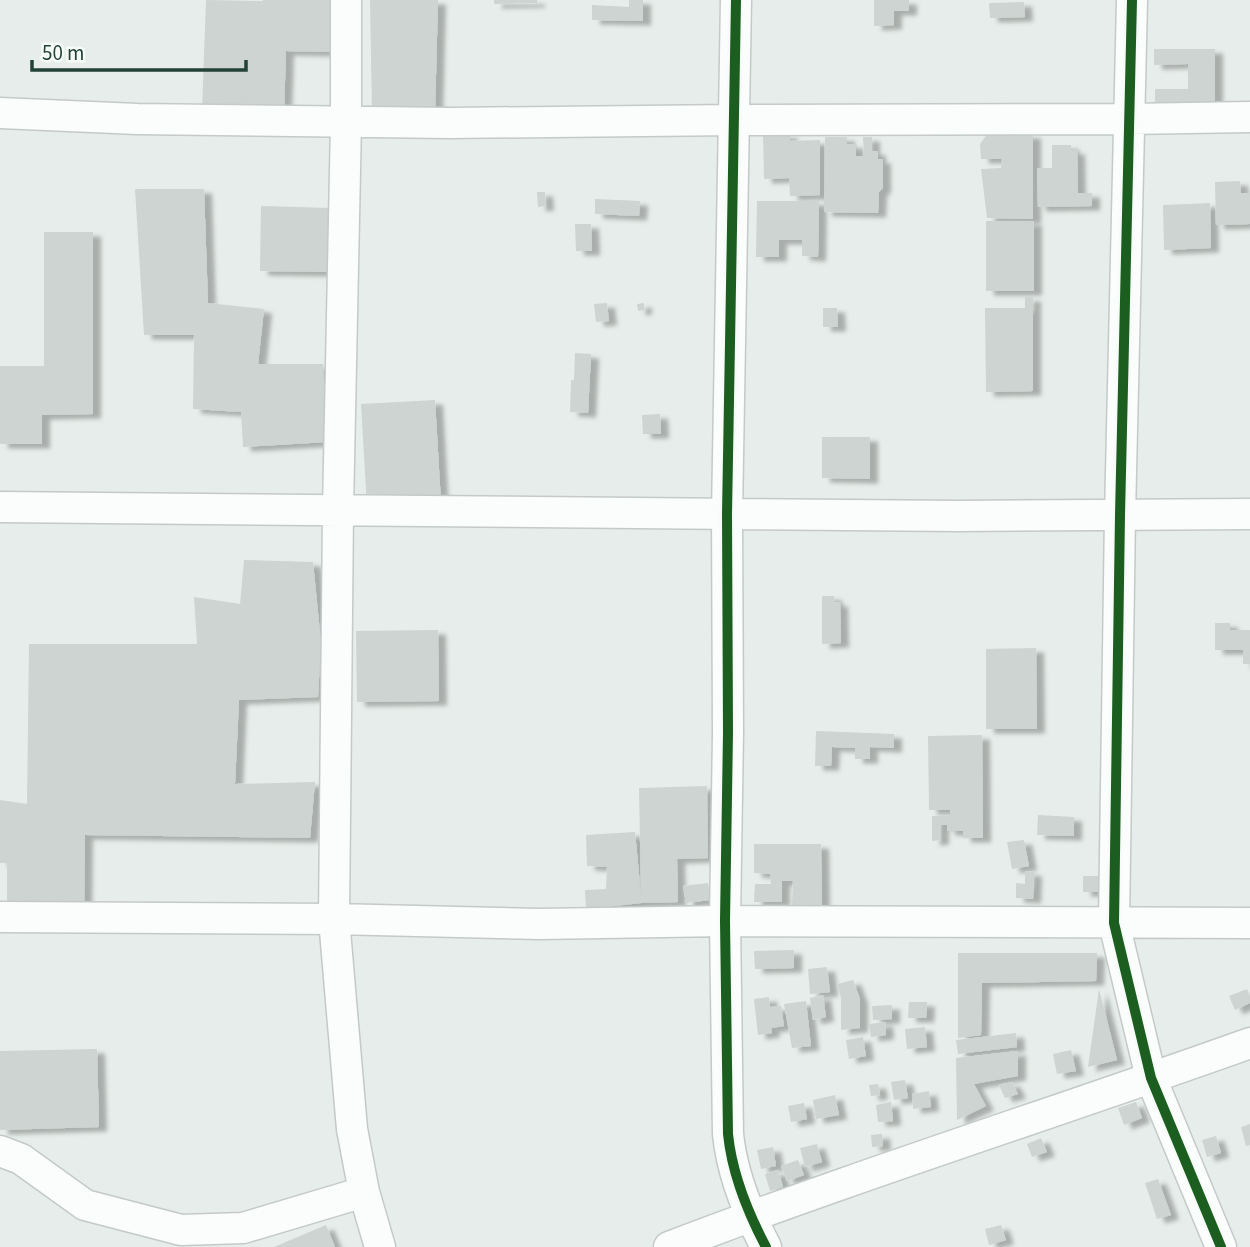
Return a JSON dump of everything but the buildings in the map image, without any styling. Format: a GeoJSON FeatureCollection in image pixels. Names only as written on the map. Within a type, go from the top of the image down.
{"type":"FeatureCollection","features":[{"type":"Feature","properties":{"kind":"street"},"geometry":{"type":"LineString","coordinates":[[346,0],[334,919],[352,1129],[380,1247]]}},
{"type":"Feature","properties":{"kind":"street"},"geometry":{"type":"LineString","coordinates":[[736,0],[727,514],[725,921],[728,1134],[731,1157],[750,1216],[766,1247]]}},
{"type":"Feature","properties":{"kind":"street"},"geometry":{"type":"LineString","coordinates":[[1132,0],[1114,923],[1151,1078],[1221,1247]]}},
{"type":"Feature","properties":{"kind":"street"},"geometry":{"type":"LineString","coordinates":[[0,113],[137,120],[450,123],[1250,117]]}},
{"type":"Feature","properties":{"kind":"street"},"geometry":{"type":"LineString","coordinates":[[0,507],[960,516],[1250,514]]}},
{"type":"Feature","properties":{"kind":"street"},"geometry":{"type":"LineString","coordinates":[[0,917],[334,919],[539,924],[725,921],[1250,923]]}},
{"type":"Feature","properties":{"kind":"street"},"geometry":{"type":"LineString","coordinates":[[669,1247],[750,1216],[1250,1042]]}},
{"type":"Feature","properties":{"kind":"street"},"geometry":{"type":"LineString","coordinates":[[0,1151],[22,1159],[85,1205],[181,1230],[243,1228],[365,1192]]}},
{"type":"Feature","properties":{"kind":"cycle path"},"geometry":{"type":"LineString","coordinates":[[736,0],[727,514],[725,921],[728,1134],[741,1192],[766,1247]]}},
{"type":"Feature","properties":{"kind":"cycle path"},"geometry":{"type":"LineString","coordinates":[[1132,0],[1114,923],[1151,1078],[1221,1247]]}}]}
